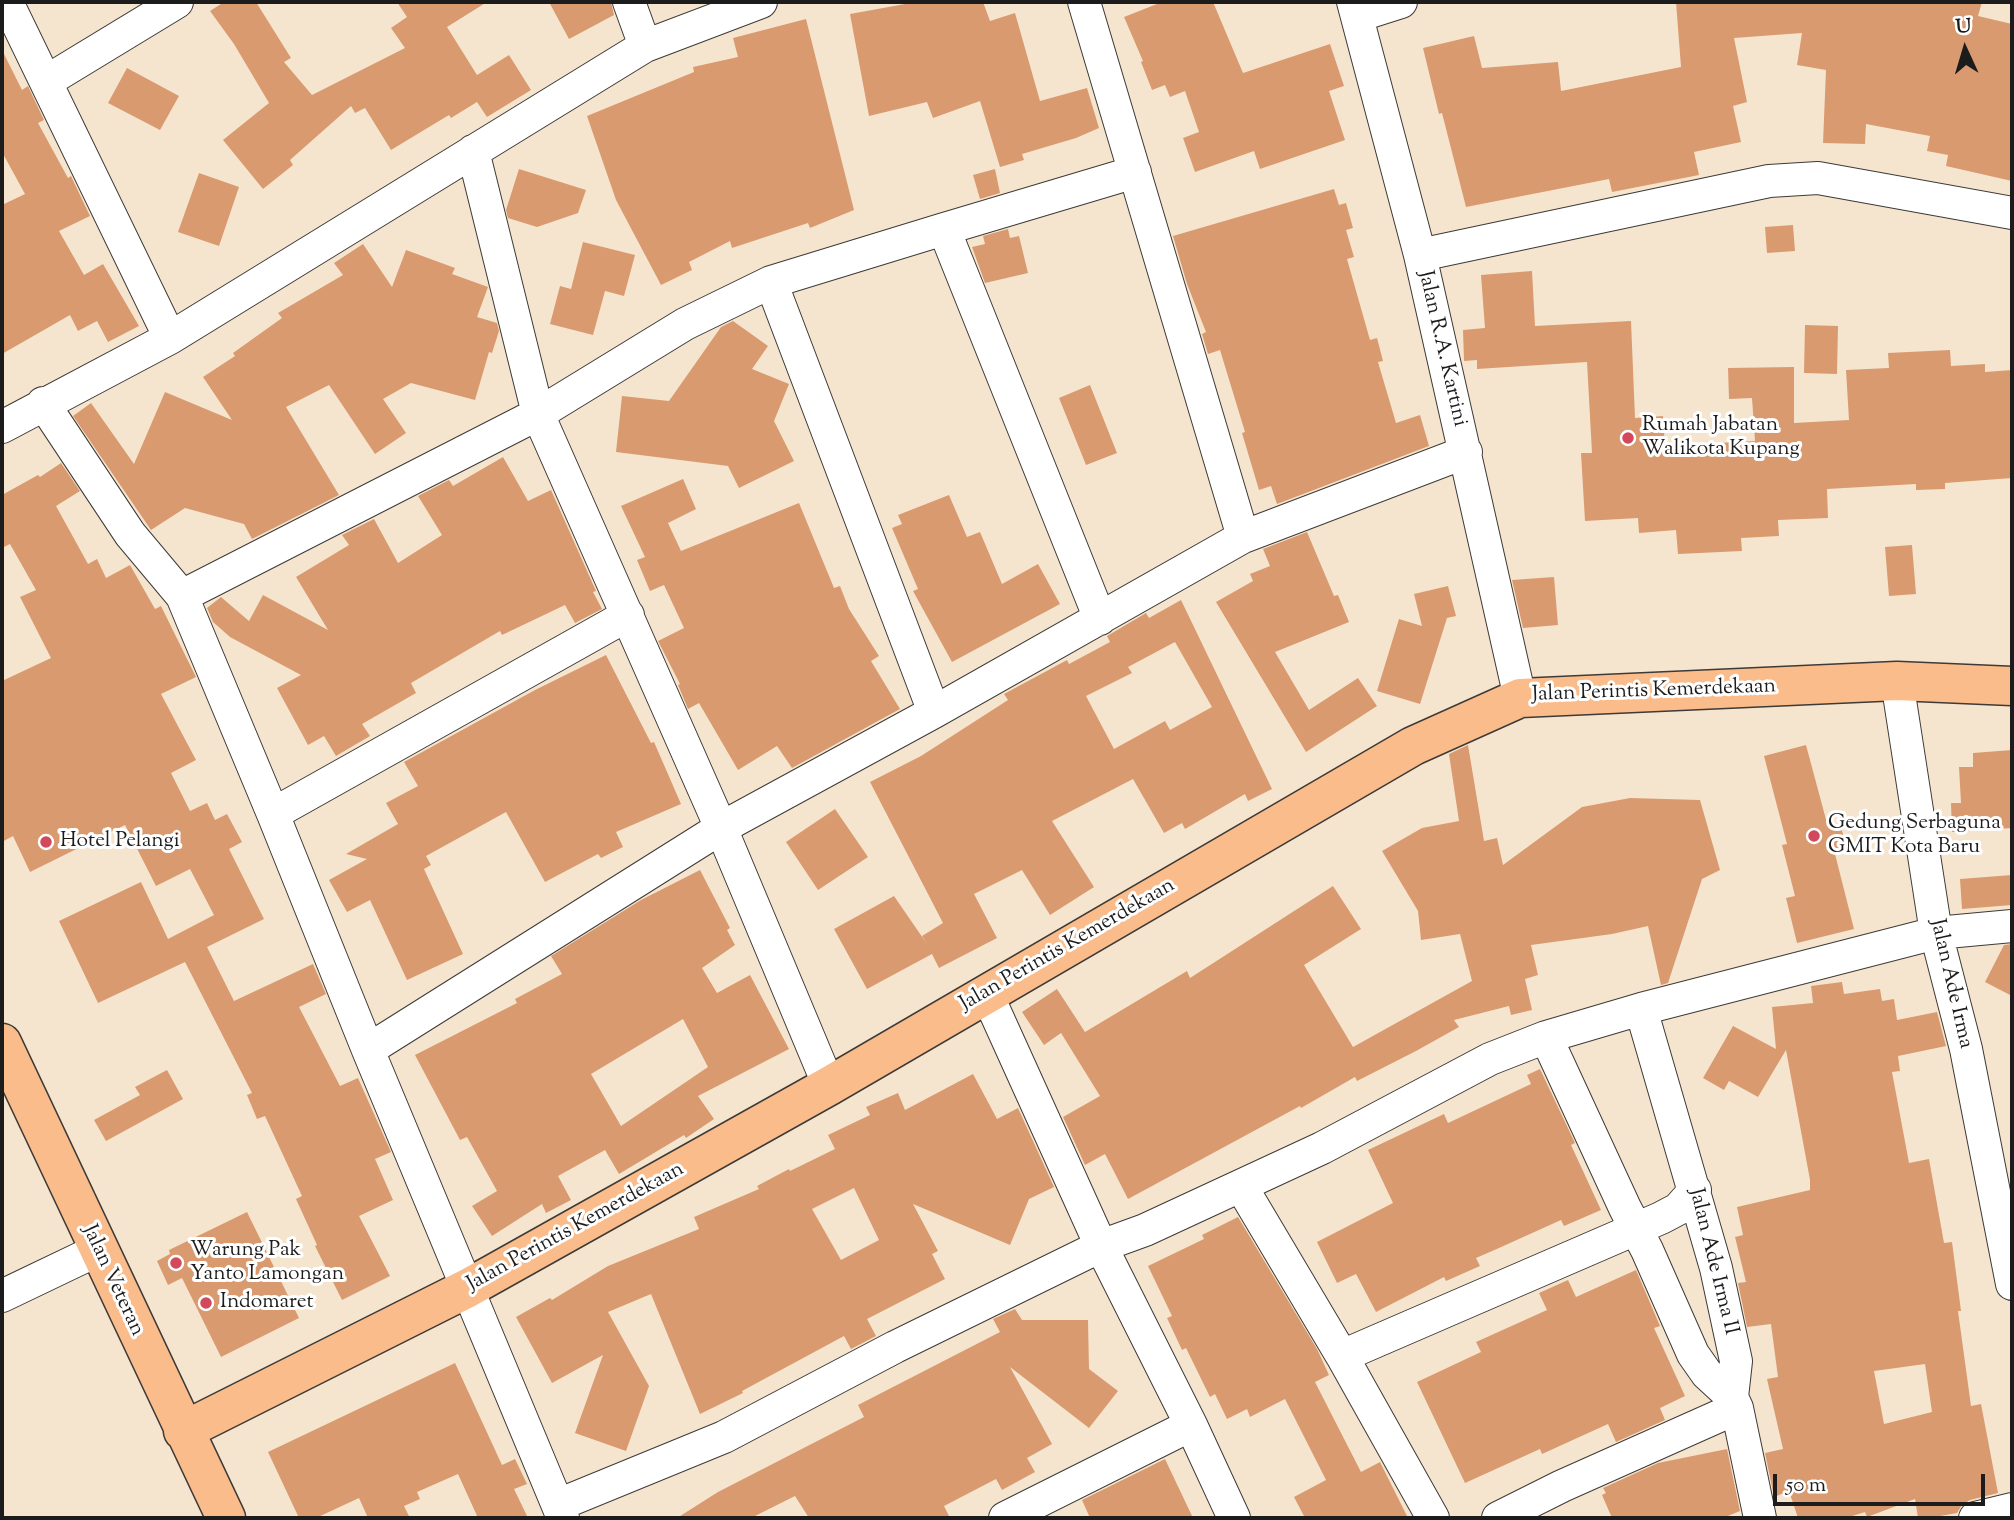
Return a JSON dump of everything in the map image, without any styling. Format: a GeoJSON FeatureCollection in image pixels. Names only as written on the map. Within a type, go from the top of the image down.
{"type":"FeatureCollection","features":[{"type":"Feature","properties":{"kind":"main road","name":"Jalan Perintis Kemerdekaan"},"geometry":{"type":"LineString","coordinates":[[183,1431],[468,1288],[829,1086],[986,992],[1413,746],[1520,698],[1897,681],[2012,686]]}},
{"type":"Feature","properties":{"kind":"main road","name":"Jalan Veteran"},"geometry":{"type":"LineString","coordinates":[[2,1042],[226,1518]]}},
{"type":"Feature","properties":{"kind":"street"},"geometry":{"type":"LineString","coordinates":[[7,2],[170,338]]}},
{"type":"Feature","properties":{"kind":"street"},"geometry":{"type":"LineString","coordinates":[[47,81],[177,2]]}},
{"type":"Feature","properties":{"kind":"street"},"geometry":{"type":"LineString","coordinates":[[629,2],[645,46]]}},
{"type":"Feature","properties":{"kind":"street"},"geometry":{"type":"LineString","coordinates":[[2,426],[170,338],[253,289],[645,46],[761,2]]}},
{"type":"Feature","properties":{"kind":"street"},"geometry":{"type":"LineString","coordinates":[[1084,2],[1243,537]]}},
{"type":"Feature","properties":{"kind":"street"},"geometry":{"type":"LineString","coordinates":[[1355,9],[1401,2]]}},
{"type":"Feature","properties":{"kind":"street","name":"Jalan R.A. Kartini"},"geometry":{"type":"LineString","coordinates":[[1355,9],[1420,255],[1520,698]]}},
{"type":"Feature","properties":{"kind":"street"},"geometry":{"type":"LineString","coordinates":[[473,151],[538,415],[721,828],[829,1086]]}},
{"type":"Feature","properties":{"kind":"street"},"geometry":{"type":"LineString","coordinates":[[181,596],[538,415],[685,324],[771,282],[1135,172]]}},
{"type":"Feature","properties":{"kind":"street"},"geometry":{"type":"LineString","coordinates":[[1420,255],[1769,181],[1818,178],[2012,213]]}},
{"type":"Feature","properties":{"kind":"street"},"geometry":{"type":"LineString","coordinates":[[944,229],[1100,619]]}},
{"type":"Feature","properties":{"kind":"street"},"geometry":{"type":"LineString","coordinates":[[771,282],[934,712]]}},
{"type":"Feature","properties":{"kind":"street"},"geometry":{"type":"LineString","coordinates":[[43,403],[130,534],[181,596],[560,1512],[724,1437],[895,1346],[1101,1246],[1145,1230],[1322,1148],[1490,1059],[1546,1037],[1641,1010],[1936,933],[2012,926]]}},
{"type":"Feature","properties":{"kind":"street"},"geometry":{"type":"LineString","coordinates":[[368,1050],[721,828],[934,712],[1243,537],[1465,452]]}},
{"type":"Feature","properties":{"kind":"street"},"geometry":{"type":"LineString","coordinates":[[273,814],[628,615]]}},
{"type":"Feature","properties":{"kind":"street","name":"Jalan Ade Irma"},"geometry":{"type":"LineString","coordinates":[[1897,681],[1936,933],[1966,1049],[2012,1284]]}},
{"type":"Feature","properties":{"kind":"street"},"geometry":{"type":"LineString","coordinates":[[986,992],[1101,1246],[1191,1424],[1234,1518]]}},
{"type":"Feature","properties":{"kind":"street","name":"Jalan Ade Irma II"},"geometry":{"type":"LineString","coordinates":[[1641,1010],[1716,1268],[1736,1362],[1735,1402],[1760,1518]]}},
{"type":"Feature","properties":{"kind":"street"},"geometry":{"type":"LineString","coordinates":[[1498,1518],[1735,1402],[1707,1374],[1693,1354],[1546,1037]]}},
{"type":"Feature","properties":{"kind":"street"},"geometry":{"type":"LineString","coordinates":[[1241,1186],[1342,1356],[1433,1518]]}},
{"type":"Feature","properties":{"kind":"street"},"geometry":{"type":"LineString","coordinates":[[1342,1356],[1678,1209],[1695,1190]]}},
{"type":"Feature","properties":{"kind":"street"},"geometry":{"type":"LineString","coordinates":[[2,1296],[98,1250]]}},
{"type":"Feature","properties":{"kind":"street"},"geometry":{"type":"LineString","coordinates":[[1005,1518],[1191,1424]]}},
{"type":"Feature","properties":{"kind":"street"},"geometry":{"type":"LineString","coordinates":[[1975,1518],[2012,1509]]}},
{"type":"Feature","properties":{"kind":"building"},"geometry":{"type":"Polygon","coordinates":[[[224,2],[256,2],[291,58],[284,62],[312,95],[405,48],[391,28],[407,17],[397,2],[487,2],[447,27],[477,75],[509,55],[531,90],[487,117],[477,102],[451,118],[449,115],[391,150],[365,108],[355,113],[351,106],[290,160],[293,165],[263,189],[223,140],[269,103],[234,44],[210,11],[224,2]]]}},
{"type":"Feature","properties":{"kind":"building"},"geometry":{"type":"Polygon","coordinates":[[[549,2],[611,2],[614,15],[569,39],[549,2]]]}},
{"type":"Feature","properties":{"kind":"building"},"geometry":{"type":"Polygon","coordinates":[[[916,2],[983,2],[990,21],[1015,13],[1040,101],[1087,88],[1099,128],[1076,138],[1022,154],[1024,160],[1000,167],[980,101],[933,118],[927,102],[869,116],[850,14],[916,2]]]}},
{"type":"Feature","properties":{"kind":"building"},"geometry":{"type":"Polygon","coordinates":[[[1162,2],[1213,2],[1243,73],[1330,44],[1344,86],[1329,91],[1345,140],[1260,169],[1254,151],[1195,172],[1183,138],[1199,132],[1185,91],[1170,97],[1165,85],[1152,90],[1124,17],[1162,2]]]}},
{"type":"Feature","properties":{"kind":"building"},"geometry":{"type":"Polygon","coordinates":[[[1676,2],[1982,2],[1978,16],[2012,24],[2012,181],[1946,166],[1948,155],[1927,151],[1930,136],[1866,124],[1865,144],[1823,143],[1826,70],[1797,65],[1802,33],[1734,38],[1747,102],[1733,106],[1741,142],[1694,152],[1699,175],[1612,192],[1609,179],[1466,207],[1423,48],[1474,36],[1482,68],[1558,62],[1561,91],[1681,67],[1676,2]]]}},
{"type":"Feature","properties":{"kind":"building"},"geometry":{"type":"Polygon","coordinates":[[[806,19],[854,210],[810,228],[808,223],[732,248],[730,241],[689,262],[692,270],[661,285],[616,200],[587,116],[694,72],[693,67],[738,57],[733,38],[806,19]]]}},
{"type":"Feature","properties":{"kind":"building"},"geometry":{"type":"Polygon","coordinates":[[[2,50],[22,90],[28,86],[44,120],[38,123],[68,178],[71,176],[90,216],[59,231],[84,275],[103,264],[139,326],[108,342],[97,321],[78,331],[70,315],[2,354],[2,205],[25,194],[2,152],[2,50]]]}},
{"type":"Feature","properties":{"kind":"building"},"geometry":{"type":"Polygon","coordinates":[[[127,68],[179,96],[160,130],[108,103],[127,68]]]}},
{"type":"Feature","properties":{"kind":"building"},"geometry":{"type":"Polygon","coordinates":[[[519,169],[586,190],[578,213],[537,227],[508,218],[506,210],[519,169]]]}},
{"type":"Feature","properties":{"kind":"building"},"geometry":{"type":"Polygon","coordinates":[[[995,169],[1000,193],[980,199],[973,175],[995,169]]]}},
{"type":"Feature","properties":{"kind":"building"},"geometry":{"type":"Polygon","coordinates":[[[199,173],[239,187],[219,246],[178,232],[199,173]]]}},
{"type":"Feature","properties":{"kind":"building"},"geometry":{"type":"Polygon","coordinates":[[[1334,189],[1339,205],[1346,203],[1353,228],[1346,230],[1354,257],[1347,259],[1370,340],[1377,338],[1383,361],[1378,362],[1396,423],[1420,415],[1429,446],[1277,504],[1271,486],[1259,490],[1220,350],[1208,354],[1202,334],[1206,332],[1187,284],[1173,236],[1334,189]]]}},
{"type":"Feature","properties":{"kind":"building"},"geometry":{"type":"Polygon","coordinates":[[[1793,225],[1795,251],[1767,253],[1765,227],[1793,225]]]}},
{"type":"Feature","properties":{"kind":"building"},"geometry":{"type":"Polygon","coordinates":[[[1008,229],[1010,238],[1019,236],[1028,273],[985,283],[972,247],[985,244],[983,236],[1008,229]]]}},
{"type":"Feature","properties":{"kind":"building"},"geometry":{"type":"Polygon","coordinates":[[[583,242],[635,255],[624,296],[605,291],[593,335],[550,324],[560,286],[571,289],[583,242]]]}},
{"type":"Feature","properties":{"kind":"building"},"geometry":{"type":"Polygon","coordinates":[[[363,244],[392,287],[406,250],[455,268],[452,274],[488,287],[477,317],[497,323],[499,331],[492,353],[489,352],[475,400],[411,383],[383,399],[406,433],[375,454],[329,385],[286,407],[339,495],[252,539],[244,524],[185,508],[151,530],[73,416],[91,403],[134,464],[165,392],[232,420],[203,377],[235,356],[233,353],[282,318],[278,313],[343,275],[334,263],[363,244]]]}},
{"type":"Feature","properties":{"kind":"building","name":"Rumah Jabatan Walikota Kupang"},"geometry":{"type":"Polygon","coordinates":[[[1532,271],[1535,326],[1631,321],[1635,418],[1663,416],[1665,446],[1755,441],[1752,398],[1729,399],[1728,368],[1794,367],[1794,423],[1849,420],[1846,370],[1889,368],[1888,353],[1950,350],[1951,366],[1985,364],[1985,372],[2012,370],[2012,478],[1945,483],[1945,489],[1916,490],[1916,484],[1827,489],[1828,518],[1778,520],[1779,536],[1741,538],[1742,551],[1678,554],[1676,530],[1639,533],[1638,518],[1585,521],[1581,453],[1592,453],[1587,362],[1477,369],[1477,360],[1464,361],[1463,330],[1485,328],[1481,275],[1532,271]]]}},
{"type":"Feature","properties":{"kind":"building"},"geometry":{"type":"Polygon","coordinates":[[[733,321],[768,346],[752,369],[789,384],[774,421],[794,461],[739,488],[728,466],[616,452],[622,396],[669,401],[721,327],[733,321]]]}},
{"type":"Feature","properties":{"kind":"building"},"geometry":{"type":"Polygon","coordinates":[[[1805,325],[1838,326],[1837,374],[1804,373],[1805,325]]]}},
{"type":"Feature","properties":{"kind":"building"},"geometry":{"type":"Polygon","coordinates":[[[1090,385],[1117,453],[1086,465],[1059,398],[1090,385]]]}},
{"type":"Feature","properties":{"kind":"building"},"geometry":{"type":"Polygon","coordinates":[[[503,457],[528,501],[551,490],[602,609],[575,623],[565,605],[502,635],[500,631],[411,683],[416,693],[362,724],[370,736],[336,756],[324,736],[308,745],[277,688],[301,675],[230,637],[213,622],[207,608],[221,597],[249,621],[263,595],[328,630],[296,577],[349,545],[342,535],[374,519],[398,563],[442,535],[418,496],[449,480],[453,486],[503,457]]]}},
{"type":"Feature","properties":{"kind":"building"},"geometry":{"type":"Polygon","coordinates":[[[61,463],[80,491],[56,506],[88,564],[97,559],[106,578],[130,565],[155,609],[161,606],[196,677],[161,694],[196,760],[171,773],[190,811],[207,803],[215,820],[227,814],[242,842],[229,849],[264,919],[207,947],[234,1001],[313,964],[326,994],[299,1007],[340,1086],[358,1078],[391,1152],[375,1159],[393,1200],[359,1216],[390,1276],[342,1300],[315,1246],[317,1245],[296,1199],[302,1196],[265,1116],[257,1119],[247,1095],[252,1093],[185,962],[98,1003],[59,921],[141,882],[168,939],[214,915],[190,869],[156,886],[125,825],[30,872],[13,836],[2,842],[2,681],[51,658],[20,597],[36,590],[10,544],[2,548],[2,495],[38,475],[40,477],[61,463]]]}},
{"type":"Feature","properties":{"kind":"building"},"geometry":{"type":"Polygon","coordinates":[[[683,479],[696,509],[668,523],[681,551],[799,503],[834,588],[840,586],[849,609],[879,656],[871,661],[900,709],[792,768],[777,746],[738,770],[699,703],[688,709],[678,685],[680,684],[658,641],[684,628],[664,585],[650,591],[637,560],[645,557],[621,506],[683,479]]]}},
{"type":"Feature","properties":{"kind":"building"},"geometry":{"type":"Polygon","coordinates":[[[949,495],[967,537],[980,532],[1002,584],[1038,564],[1060,604],[952,662],[913,591],[918,589],[892,528],[902,524],[898,515],[949,495]]]}},
{"type":"Feature","properties":{"kind":"building"},"geometry":{"type":"Polygon","coordinates":[[[1307,532],[1334,596],[1338,595],[1349,622],[1275,652],[1309,710],[1358,678],[1377,706],[1306,752],[1216,602],[1253,581],[1250,574],[1270,566],[1263,549],[1307,532]]]}},
{"type":"Feature","properties":{"kind":"building"},"geometry":{"type":"Polygon","coordinates":[[[1912,545],[1916,594],[1889,596],[1885,547],[1912,545]]]}},
{"type":"Feature","properties":{"kind":"building"},"geometry":{"type":"Polygon","coordinates":[[[1554,577],[1558,625],[1523,628],[1512,580],[1554,577]]]}},
{"type":"Feature","properties":{"kind":"building"},"geometry":{"type":"Polygon","coordinates":[[[1448,586],[1456,616],[1447,618],[1420,704],[1377,691],[1399,619],[1422,626],[1414,594],[1448,586]]]}},
{"type":"Feature","properties":{"kind":"building"},"geometry":{"type":"Polygon","coordinates":[[[1181,600],[1272,789],[1248,801],[1245,794],[1185,829],[1182,823],[1164,833],[1133,779],[1052,821],[1094,887],[1050,915],[1022,870],[974,894],[997,938],[939,968],[932,954],[867,989],[834,929],[894,896],[927,944],[922,936],[943,923],[870,782],[921,756],[1008,700],[1004,694],[1067,660],[1069,664],[1110,642],[1107,636],[1146,613],[1149,618],[1181,600]],[[1175,642],[1128,667],[1132,673],[1086,696],[1114,749],[1165,721],[1170,730],[1212,707],[1175,642]]]}},
{"type":"Feature","properties":{"kind":"building"},"geometry":{"type":"Polygon","coordinates":[[[606,655],[651,743],[654,742],[681,804],[616,832],[623,847],[601,858],[598,854],[545,882],[506,812],[426,856],[431,865],[424,869],[463,954],[407,980],[370,900],[347,912],[329,880],[367,859],[346,854],[398,824],[386,803],[418,786],[404,762],[535,690],[606,655]]]}},
{"type":"Feature","properties":{"kind":"building"},"geometry":{"type":"Polygon","coordinates":[[[1468,745],[1484,841],[1497,838],[1503,865],[1582,807],[1630,798],[1700,800],[1720,870],[1702,879],[1668,983],[1661,985],[1648,926],[1612,934],[1531,945],[1538,975],[1525,979],[1532,1010],[1511,1015],[1509,1006],[1454,1020],[1459,1027],[1416,1051],[1357,1081],[1355,1077],[1128,1199],[1105,1154],[1085,1165],[1063,1117],[1100,1096],[1061,1033],[1044,1045],[1022,1012],[1057,989],[1085,1032],[1187,971],[1190,978],[1333,886],[1361,929],[1304,965],[1353,1047],[1472,981],[1460,934],[1421,940],[1418,911],[1382,851],[1422,828],[1459,821],[1449,754],[1468,745]]]}},
{"type":"Feature","properties":{"kind":"building","name":"Gedung Serbaguna GMIT Kota Baru"},"geometry":{"type":"Polygon","coordinates":[[[1806,745],[1828,827],[1840,824],[1848,851],[1835,854],[1854,929],[1797,943],[1786,898],[1795,896],[1782,845],[1787,844],[1764,756],[1806,745]]]}},
{"type":"Feature","properties":{"kind":"building"},"geometry":{"type":"Polygon","coordinates":[[[2012,750],[2012,828],[1952,832],[1951,803],[1961,803],[1959,767],[1973,767],[1973,753],[2012,750]]]}},
{"type":"Feature","properties":{"kind":"building"},"geometry":{"type":"Polygon","coordinates":[[[835,809],[868,857],[818,890],[786,842],[835,809]]]}},
{"type":"Feature","properties":{"kind":"building"},"geometry":{"type":"Polygon","coordinates":[[[700,870],[730,928],[727,930],[735,945],[702,968],[717,993],[750,975],[789,1049],[698,1096],[714,1119],[686,1138],[684,1135],[619,1174],[605,1150],[558,1176],[571,1200],[546,1213],[542,1204],[492,1236],[472,1206],[497,1191],[467,1137],[460,1140],[415,1055],[517,1003],[515,999],[562,974],[551,956],[641,900],[700,870]],[[683,1019],[591,1074],[621,1126],[708,1067],[683,1019]]]}},
{"type":"Feature","properties":{"kind":"building"},"geometry":{"type":"Polygon","coordinates":[[[2012,875],[2012,905],[1962,909],[1960,879],[2012,875]]]}},
{"type":"Feature","properties":{"kind":"building"},"geometry":{"type":"Polygon","coordinates":[[[2012,944],[2012,996],[1985,982],[2004,945],[2012,944]]]}},
{"type":"Feature","properties":{"kind":"building"},"geometry":{"type":"Polygon","coordinates":[[[1842,982],[1844,994],[1880,989],[1882,1001],[1894,999],[1897,1020],[1937,1012],[1946,1046],[1898,1056],[1900,1071],[1892,1072],[1909,1163],[1929,1159],[1944,1243],[1952,1242],[1971,1406],[1981,1404],[1998,1493],[1970,1500],[1962,1505],[1957,1513],[1918,1518],[1915,1499],[1867,1517],[1865,1512],[1846,1518],[1798,1518],[1789,1491],[1774,1497],[1765,1453],[1783,1449],[1767,1379],[1778,1377],[1771,1324],[1747,1327],[1738,1283],[1746,1282],[1735,1237],[1743,1235],[1737,1207],[1810,1190],[1810,1180],[1786,1050],[1758,1097],[1729,1081],[1724,1090],[1703,1078],[1733,1026],[1776,1049],[1772,1007],[1813,1003],[1811,986],[1842,982]],[[1925,1364],[1874,1371],[1884,1424],[1932,1412],[1925,1364]]]}},
{"type":"Feature","properties":{"kind":"building"},"geometry":{"type":"Polygon","coordinates":[[[1540,1069],[1575,1143],[1571,1145],[1601,1210],[1564,1226],[1561,1220],[1476,1258],[1480,1266],[1446,1281],[1444,1277],[1376,1312],[1356,1274],[1337,1283],[1317,1242],[1393,1203],[1368,1150],[1444,1114],[1448,1123],[1531,1084],[1527,1075],[1540,1069]]]}},
{"type":"Feature","properties":{"kind":"building"},"geometry":{"type":"Polygon","coordinates":[[[167,1070],[183,1099],[106,1141],[94,1120],[140,1095],[135,1087],[167,1070]]]}},
{"type":"Feature","properties":{"kind":"building"},"geometry":{"type":"Polygon","coordinates":[[[973,1074],[997,1119],[1018,1108],[1054,1187],[1029,1199],[1010,1245],[913,1204],[938,1251],[932,1254],[945,1279],[867,1319],[876,1336],[851,1349],[844,1336],[700,1414],[651,1294],[608,1312],[649,1386],[626,1451],[575,1433],[603,1355],[552,1383],[516,1317],[550,1298],[552,1300],[608,1266],[699,1229],[694,1217],[759,1189],[757,1186],[789,1169],[790,1171],[835,1149],[828,1135],[870,1115],[866,1107],[898,1093],[905,1110],[973,1074]],[[854,1188],[812,1209],[841,1260],[879,1240],[854,1188]]]}},
{"type":"Feature","properties":{"kind":"building"},"geometry":{"type":"Polygon","coordinates":[[[247,1212],[299,1318],[221,1357],[182,1278],[168,1285],[157,1261],[170,1254],[169,1250],[247,1212]]]}},
{"type":"Feature","properties":{"kind":"building"},"geometry":{"type":"Polygon","coordinates":[[[1238,1217],[1317,1349],[1329,1375],[1315,1382],[1361,1472],[1380,1462],[1408,1518],[1305,1518],[1294,1497],[1326,1480],[1285,1399],[1250,1417],[1247,1409],[1227,1419],[1215,1394],[1210,1397],[1186,1348],[1182,1350],[1167,1318],[1172,1316],[1148,1266],[1204,1239],[1202,1235],[1238,1217]]]}},
{"type":"Feature","properties":{"kind":"building"},"geometry":{"type":"Polygon","coordinates":[[[1636,1270],[1660,1326],[1654,1328],[1685,1396],[1660,1408],[1665,1420],[1616,1442],[1608,1424],[1542,1454],[1540,1449],[1465,1483],[1417,1382],[1481,1352],[1476,1342],[1547,1310],[1539,1293],[1568,1280],[1576,1297],[1636,1270]]]}},
{"type":"Feature","properties":{"kind":"building"},"geometry":{"type":"Polygon","coordinates":[[[1015,1309],[1022,1320],[1088,1320],[1089,1369],[1118,1391],[1089,1428],[1010,1367],[1052,1444],[1027,1458],[1035,1472],[1002,1490],[996,1479],[944,1506],[950,1518],[809,1518],[795,1496],[751,1518],[677,1518],[718,1492],[864,1417],[858,1405],[1000,1332],[993,1319],[1015,1309]]]}},
{"type":"Feature","properties":{"kind":"building"},"geometry":{"type":"Polygon","coordinates":[[[455,1363],[502,1465],[515,1459],[527,1484],[514,1489],[528,1518],[478,1518],[458,1474],[417,1492],[420,1499],[404,1506],[410,1518],[368,1518],[359,1498],[316,1518],[299,1518],[268,1452],[455,1363]]]}},
{"type":"Feature","properties":{"kind":"building"},"geometry":{"type":"Polygon","coordinates":[[[1727,1449],[1740,1511],[1723,1518],[1612,1518],[1602,1495],[1606,1493],[1603,1488],[1658,1463],[1727,1449]]]}},
{"type":"Feature","properties":{"kind":"building"},"geometry":{"type":"Polygon","coordinates":[[[1165,1459],[1193,1518],[1090,1518],[1082,1500],[1165,1459]]]}},
{"type":"Feature","properties":{"kind":"place","name":"Rumah Jabatan Walikota Kupang"},"geometry":{"type":"Point","coordinates":[1628,438]}},
{"type":"Feature","properties":{"kind":"place","name":"Gedung Serbaguna GMIT Kota Baru"},"geometry":{"type":"Point","coordinates":[1814,836]}},
{"type":"Feature","properties":{"kind":"place","name":"Hotel Pelangi"},"geometry":{"type":"Point","coordinates":[46,842]}},
{"type":"Feature","properties":{"kind":"place","name":"Warung Pak Yanto Lamongan"},"geometry":{"type":"Point","coordinates":[176,1263]}},
{"type":"Feature","properties":{"kind":"place","name":"Indomaret"},"geometry":{"type":"Point","coordinates":[206,1303]}}]}
